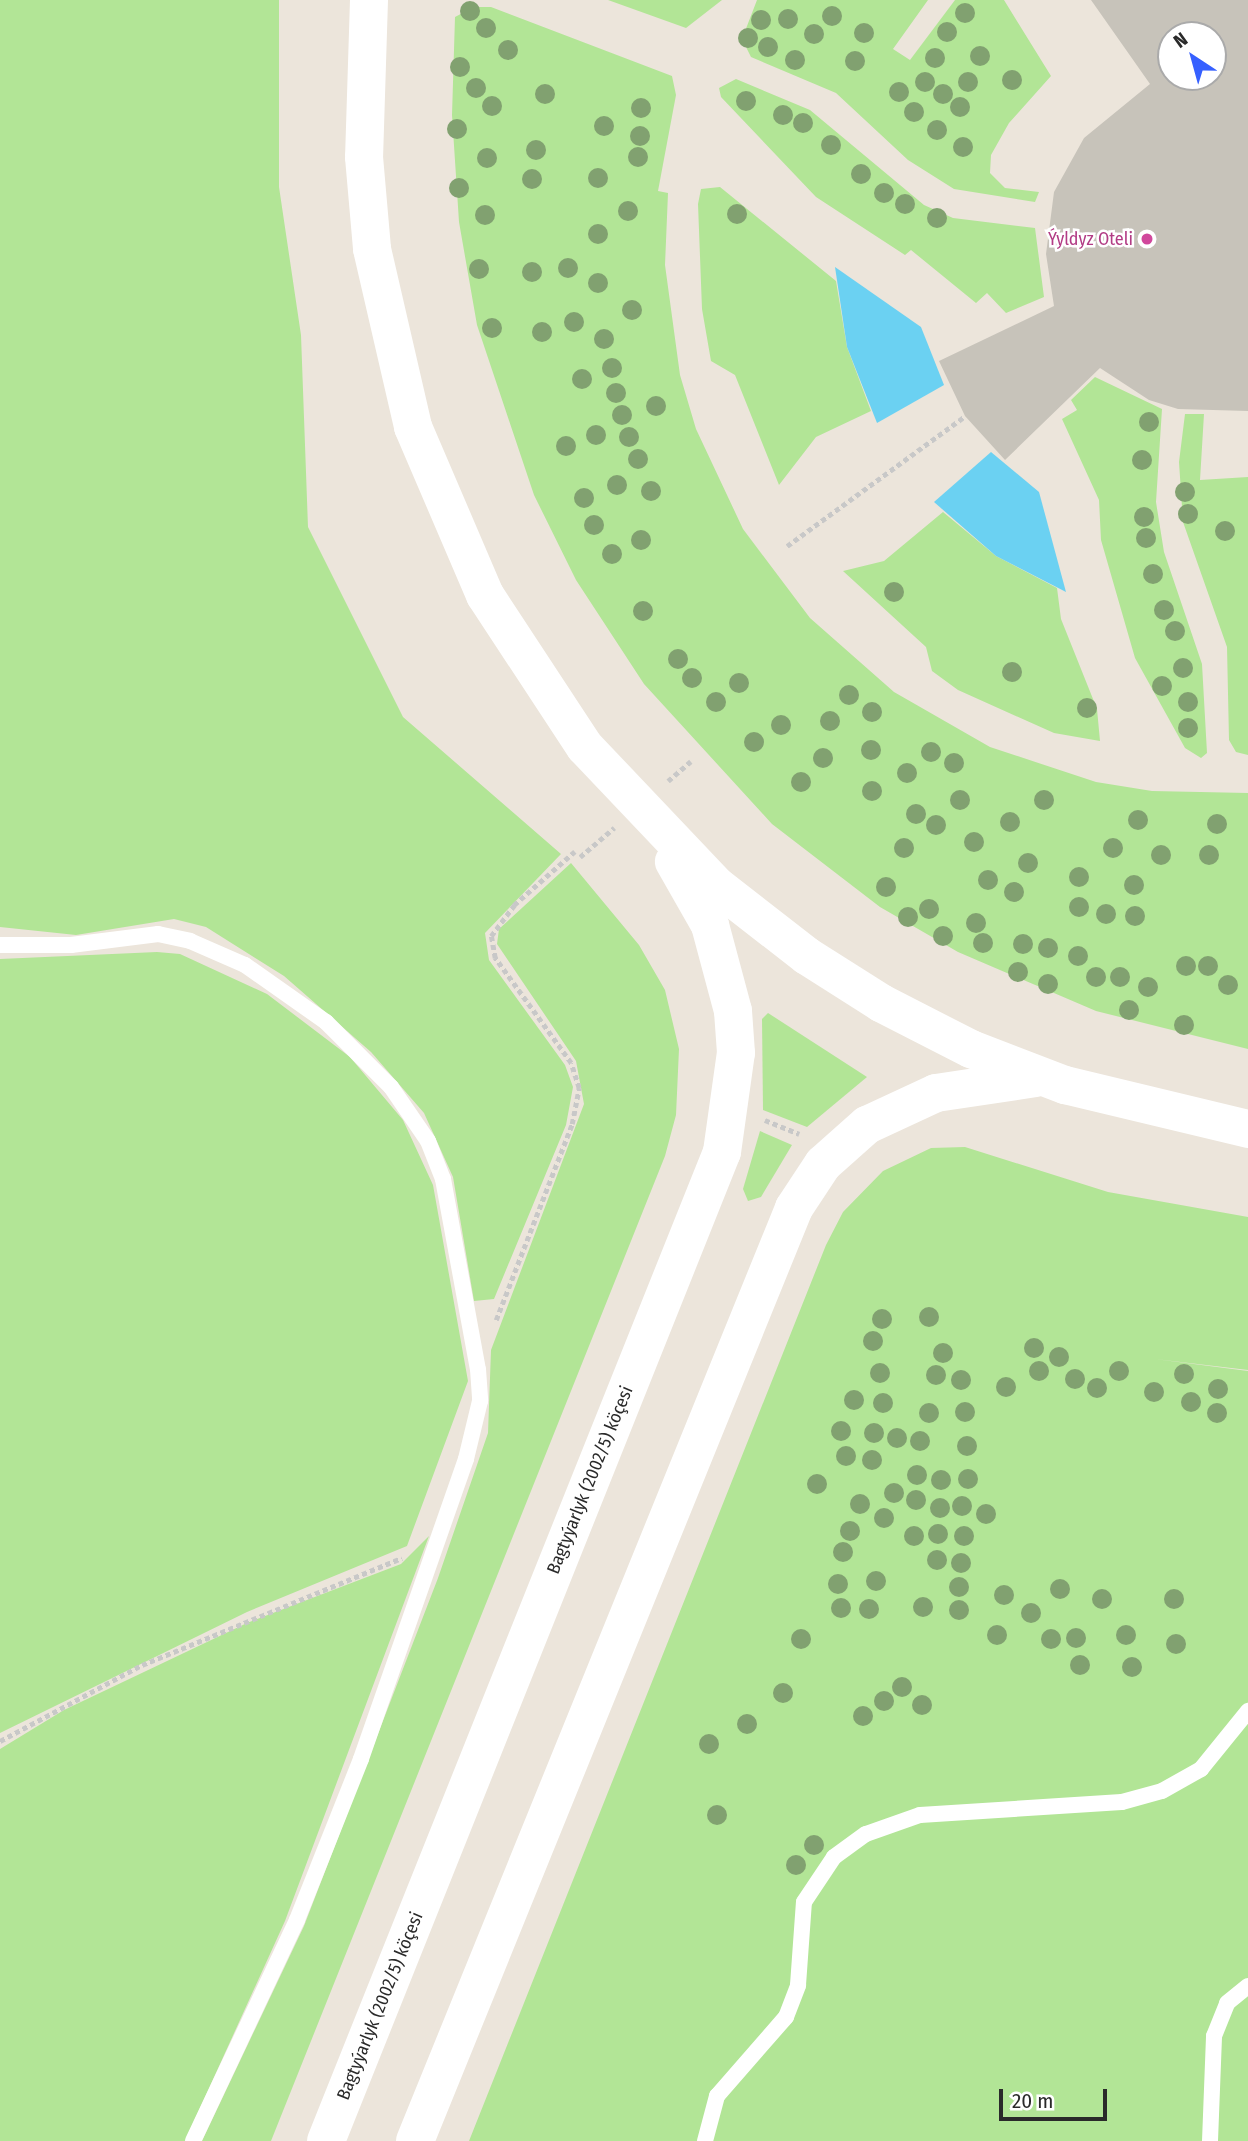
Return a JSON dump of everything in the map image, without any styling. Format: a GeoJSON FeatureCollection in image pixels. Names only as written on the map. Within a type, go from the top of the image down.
{"type":"FeatureCollection","features":[{"type":"Feature","properties":{"kind":"street","name":"Bagtyýarlyk (2002/5) köçesi"},"geometry":{"type":"LineString","coordinates":[[326,2141],[722,1152],[736,1053],[724,963],[694,894],[645,816],[531,674],[456,536],[413,427],[372,248],[364,157],[369,0]]}},
{"type":"Feature","properties":{"kind":"street","name":"Bagtyýarlyk (2002/5) köçesi"},"geometry":{"type":"LineString","coordinates":[[645,816],[718,886],[807,956],[971,1049],[1065,1085],[1248,1129]]}},
{"type":"Feature","properties":{"kind":"street","name":"Bagtyýarlyk (2002/5) köçesi"},"geometry":{"type":"LineString","coordinates":[[415,2141],[794,1208],[849,1137],[902,1107],[936,1093],[1008,1080],[1065,1085]]}},
{"type":"Feature","properties":{"kind":"lane"},"geometry":{"type":"LineString","coordinates":[[0,945],[71,945],[158,934],[190,941],[245,965],[326,1022],[391,1087],[428,1141],[443,1179],[478,1369],[480,1401],[466,1459],[361,1759],[298,1920],[193,2141]]}},
{"type":"Feature","properties":{"kind":"lane"},"geometry":{"type":"LineString","coordinates":[[705,2141],[717,2096],[786,2017],[798,1985],[804,1902],[834,1857],[866,1834],[920,1815],[1122,1802],[1162,1791],[1201,1769],[1248,1712]]}},
{"type":"Feature","properties":{"kind":"lane"},"geometry":{"type":"LineString","coordinates":[[1210,2141],[1214,2036],[1227,2003],[1248,1986]]}},
{"type":"Feature","properties":{"kind":"path"},"geometry":{"type":"LineString","coordinates":[[787,546],[965,416]]}},
{"type":"Feature","properties":{"kind":"path"},"geometry":{"type":"LineString","coordinates":[[478,1369],[572,1124],[579,1088],[571,1063],[495,958],[491,936],[513,905],[575,851]]}},
{"type":"Feature","properties":{"kind":"path"},"geometry":{"type":"LineString","coordinates":[[762,1119],[807,1137]]}},
{"type":"Feature","properties":{"kind":"path"},"geometry":{"type":"LineString","coordinates":[[0,1741],[154,1660],[405,1555]]}},
{"type":"Feature","properties":{"kind":"green space"},"geometry":{"type":"Polygon","coordinates":[[[0,0],[279,0],[279,187],[301,335],[308,527],[403,717],[561,854],[485,933],[489,960],[565,1065],[573,1087],[566,1125],[494,1299],[474,1301],[453,1177],[424,1113],[371,1052],[284,976],[206,927],[174,919],[76,935],[0,927],[0,0]]]}},
{"type":"Feature","properties":{"kind":"green space"},"geometry":{"type":"Polygon","coordinates":[[[608,0],[722,0],[686,28],[608,0]]]}},
{"type":"Feature","properties":{"kind":"green space"},"geometry":{"type":"Polygon","coordinates":[[[757,0],[928,0],[893,49],[910,60],[955,0],[1004,0],[1051,76],[1009,123],[991,155],[990,173],[1005,188],[1039,192],[1035,202],[954,189],[908,160],[836,93],[751,57],[742,39],[757,0]]]}},
{"type":"Feature","properties":{"kind":"green space"},"geometry":{"type":"Polygon","coordinates":[[[474,7],[491,7],[672,76],[676,95],[658,191],[668,193],[665,265],[680,375],[696,429],[743,529],[810,618],[894,692],[990,747],[1096,782],[1152,791],[1248,793],[1248,1049],[1096,1011],[958,952],[880,907],[772,824],[644,684],[576,580],[534,495],[477,325],[459,222],[452,115],[455,17],[474,7]]]}},
{"type":"Feature","properties":{"kind":"green space"},"geometry":{"type":"Polygon","coordinates":[[[736,79],[810,110],[924,205],[953,218],[1035,228],[1044,297],[1006,313],[987,293],[976,303],[911,250],[905,255],[816,197],[721,97],[719,88],[736,79]]]}},
{"type":"Feature","properties":{"kind":"green space"},"geometry":{"type":"Polygon","coordinates":[[[720,187],[836,281],[847,347],[871,411],[816,437],[779,485],[735,375],[711,361],[702,309],[698,204],[701,189],[720,187]]]}},
{"type":"Feature","properties":{"kind":"green space"},"geometry":{"type":"Polygon","coordinates":[[[1095,377],[1162,409],[1156,502],[1164,552],[1202,664],[1207,753],[1201,758],[1185,748],[1135,658],[1101,540],[1099,500],[1062,419],[1077,410],[1071,400],[1095,377]]]}},
{"type":"Feature","properties":{"kind":"green space"},"geometry":{"type":"Polygon","coordinates":[[[1185,414],[1204,414],[1200,480],[1248,477],[1248,755],[1236,752],[1229,740],[1227,647],[1183,522],[1179,462],[1185,414]]]}},
{"type":"Feature","properties":{"kind":"green space"},"geometry":{"type":"Polygon","coordinates":[[[943,512],[996,556],[1057,588],[1061,619],[1097,709],[1100,741],[1054,733],[958,690],[932,671],[926,647],[843,571],[884,561],[943,512]]]}},
{"type":"Feature","properties":{"kind":"green space"},"geometry":{"type":"Polygon","coordinates":[[[571,863],[639,945],[665,990],[679,1049],[676,1115],[665,1156],[271,2141],[202,2141],[304,1926],[438,1578],[488,1433],[491,1350],[584,1104],[576,1061],[497,944],[499,929],[571,863]]]}},
{"type":"Feature","properties":{"kind":"green space"},"geometry":{"type":"Polygon","coordinates":[[[157,952],[180,954],[267,994],[350,1057],[403,1120],[433,1185],[468,1381],[407,1546],[247,1612],[0,1733],[0,959],[157,952]]]}},
{"type":"Feature","properties":{"kind":"green space"},"geometry":{"type":"Polygon","coordinates":[[[768,1013],[867,1077],[807,1127],[763,1110],[762,1019],[768,1013]]]}},
{"type":"Feature","properties":{"kind":"green space"},"geometry":{"type":"Polygon","coordinates":[[[760,1131],[792,1145],[761,1197],[748,1201],[743,1189],[760,1131]]]}},
{"type":"Feature","properties":{"kind":"green space"},"geometry":{"type":"Polygon","coordinates":[[[965,1147],[1108,1192],[1248,1217],[1248,1370],[1155,1359],[1248,1371],[1248,2141],[469,2141],[826,1245],[843,1212],[883,1171],[931,1148],[965,1147]]]}},
{"type":"Feature","properties":{"kind":"green space"},"geometry":{"type":"Polygon","coordinates":[[[429,1536],[285,1921],[185,2141],[0,2141],[0,1749],[64,1710],[247,1623],[401,1564],[429,1536]]]}},
{"type":"Feature","properties":{"kind":"water"},"geometry":{"type":"Polygon","coordinates":[[[835,267],[921,327],[944,385],[877,423],[847,347],[835,267]]]}},
{"type":"Feature","properties":{"kind":"water"},"geometry":{"type":"Polygon","coordinates":[[[991,452],[1039,492],[1066,592],[996,556],[934,502],[991,452]]]}},
{"type":"Feature","properties":{"kind":"building","name":"Ýyldyz Oteli"},"geometry":{"type":"Polygon","coordinates":[[[1091,0],[1248,0],[1248,411],[1178,409],[1149,400],[1100,368],[1005,460],[965,416],[939,361],[1054,306],[1046,254],[1054,192],[1084,138],[1150,84],[1091,0]]]}},
{"type":"Feature","properties":{"kind":"place","name":"Ýyldyz Oteli"},"geometry":{"type":"Point","coordinates":[1147,239]}}]}
